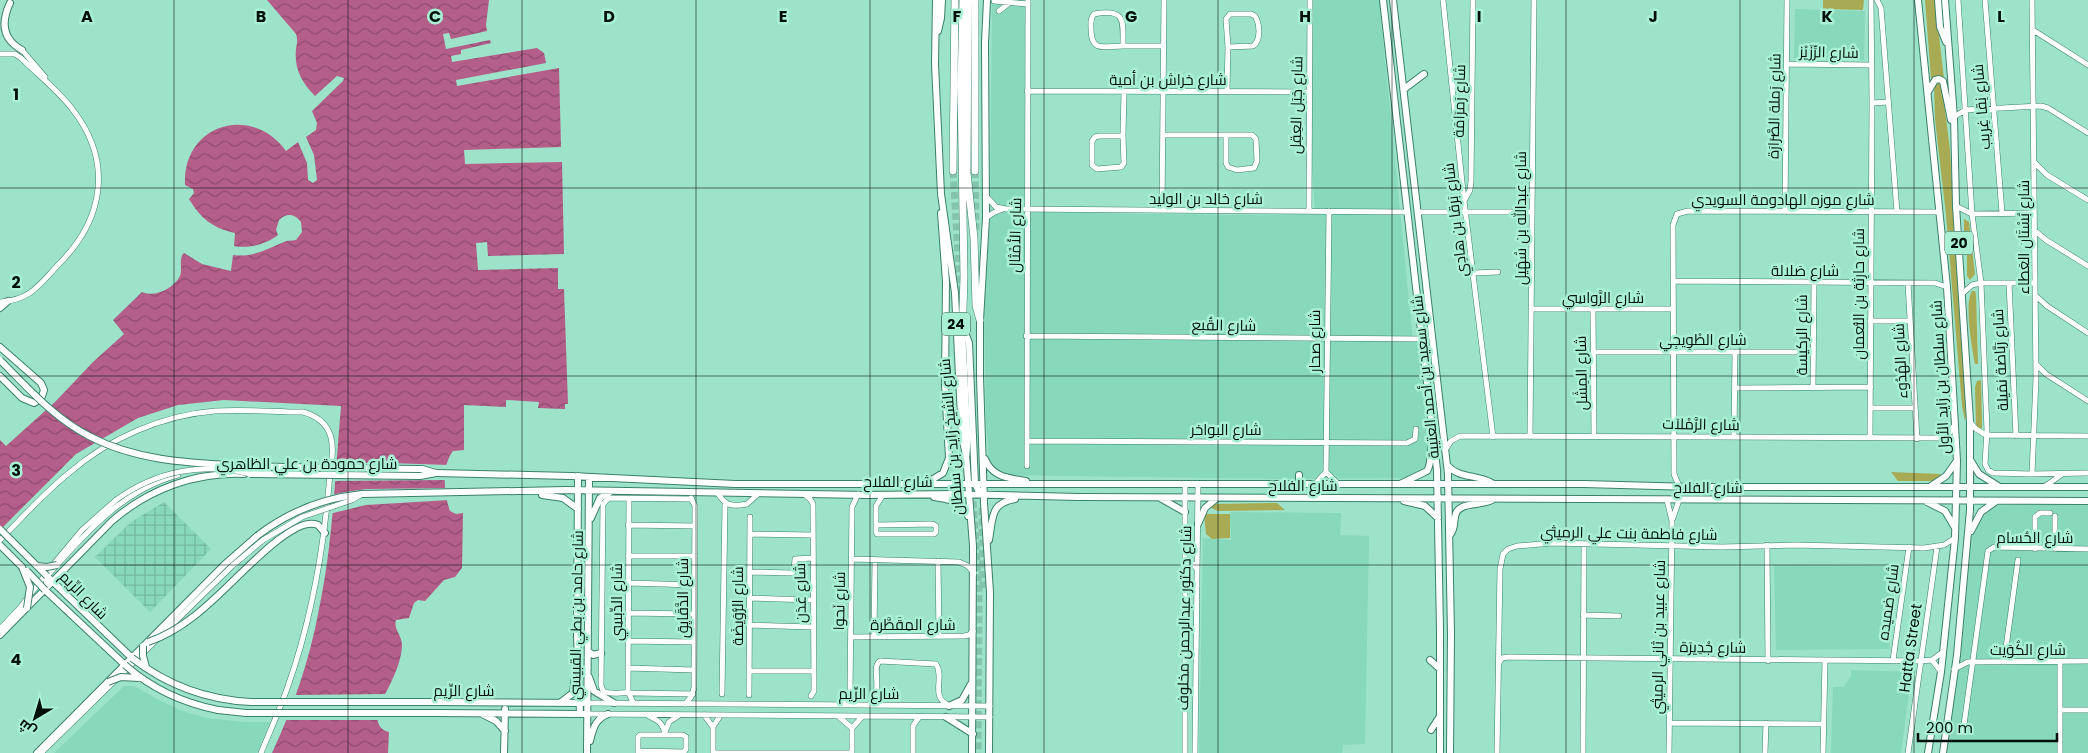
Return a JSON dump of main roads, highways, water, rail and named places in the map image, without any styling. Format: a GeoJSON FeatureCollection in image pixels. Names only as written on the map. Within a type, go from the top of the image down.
{"type":"FeatureCollection","features":[{"type":"Feature","properties":{"kind":"highway"},"geometry":{"type":"LineString","coordinates":[[953,171],[955,0]]}},
{"type":"Feature","properties":{"kind":"highway"},"geometry":{"type":"LineString","coordinates":[[963,0],[961,87],[964,277],[962,324],[966,454]]}},
{"type":"Feature","properties":{"kind":"highway"},"geometry":{"type":"LineString","coordinates":[[968,0],[967,174],[974,238],[976,306],[980,320]]}},
{"type":"Feature","properties":{"kind":"highway"},"geometry":{"type":"LineString","coordinates":[[974,0],[974,171]]}},
{"type":"Feature","properties":{"kind":"main road","name":"شارع الشيخ زايد بن سلطان"},"geometry":{"type":"LineString","coordinates":[[936,0],[935,64],[941,194],[953,279],[962,438],[966,454],[974,546],[972,753]]}},
{"type":"Feature","properties":{"kind":"main road"},"geometry":{"type":"LineString","coordinates":[[935,39],[941,18],[942,0]]}},
{"type":"Feature","properties":{"kind":"main road","name":"شارع سعيد بن أحمد العتيبة"},"geometry":{"type":"LineString","coordinates":[[1383,0],[1438,484],[1440,753]]}},
{"type":"Feature","properties":{"kind":"main road","name":"شارع سعيد بن أحمد العتيبة"},"geometry":{"type":"LineString","coordinates":[[1393,0],[1447,465],[1450,535],[1450,753]]}},
{"type":"Feature","properties":{"kind":"main road","name":"شارع سلطان بن زايد الأول"},"geometry":{"type":"LineString","coordinates":[[1918,0],[1946,274],[1957,461],[1955,538],[1943,652],[1928,753]]}},
{"type":"Feature","properties":{"kind":"main road"},"geometry":{"type":"LineString","coordinates":[[1938,0],[1942,34],[1948,46]]}},
{"type":"Feature","properties":{"kind":"main road","name":"شارع سلطان بن زايد الأول"},"geometry":{"type":"LineString","coordinates":[[1943,753],[1957,655],[1969,534],[1970,501],[1970,422],[1956,206],[1954,117],[1945,0]]}},
{"type":"Feature","properties":{"kind":"main road"},"geometry":{"type":"LineString","coordinates":[[0,13],[11,1]]}},
{"type":"Feature","properties":{"kind":"main road"},"geometry":{"type":"LineString","coordinates":[[11,1],[4,20],[4,33],[11,42],[22,50]]}},
{"type":"Feature","properties":{"kind":"main road","name":"شارع الشيخ زايد بن سلطان"},"geometry":{"type":"LineString","coordinates":[[990,753],[990,626],[980,377],[980,320],[986,218],[985,43],[991,1]]}},
{"type":"Feature","properties":{"kind":"main road"},"geometry":{"type":"LineString","coordinates":[[1404,90],[1424,74]]}},
{"type":"Feature","properties":{"kind":"main road"},"geometry":{"type":"LineString","coordinates":[[1927,93],[1935,80],[1943,81],[1950,116],[1954,125]]}},
{"type":"Feature","properties":{"kind":"main road"},"geometry":{"type":"LineString","coordinates":[[916,483],[941,476],[945,471],[949,458],[945,385],[946,282],[941,225],[941,194]]}},
{"type":"Feature","properties":{"kind":"main road"},"geometry":{"type":"LineString","coordinates":[[0,308],[8,301]]}},
{"type":"Feature","properties":{"kind":"main road"},"geometry":{"type":"LineString","coordinates":[[962,324],[969,343],[976,484],[978,490],[984,495]]}},
{"type":"Feature","properties":{"kind":"main road"},"geometry":{"type":"LineString","coordinates":[[0,347],[23,370],[41,383],[44,390],[41,399],[34,403],[25,401],[0,376]]}},
{"type":"Feature","properties":{"kind":"main road"},"geometry":{"type":"LineString","coordinates":[[0,360],[42,402],[68,423],[91,438],[131,453],[168,460],[236,465],[422,469],[436,473]]}},
{"type":"Feature","properties":{"kind":"main road"},"geometry":{"type":"LineString","coordinates":[[1400,484],[1427,471],[1434,440]]}},
{"type":"Feature","properties":{"kind":"main road"},"geometry":{"type":"LineString","coordinates":[[983,453],[988,465],[998,476],[1052,484]]}},
{"type":"Feature","properties":{"kind":"main road"},"geometry":{"type":"LineString","coordinates":[[1970,457],[1979,474],[1999,487]]}},
{"type":"Feature","properties":{"kind":"main road"},"geometry":{"type":"LineString","coordinates":[[1930,487],[1946,476],[1957,461]]}},
{"type":"Feature","properties":{"kind":"main road"},"geometry":{"type":"LineString","coordinates":[[1447,465],[1458,474],[1481,478],[1493,484]]}},
{"type":"Feature","properties":{"kind":"main road","name":"شارع حمودة بن علي الظاهري"},"geometry":{"type":"LineString","coordinates":[[0,635],[112,521],[129,507],[173,484],[201,477],[230,474],[420,476],[436,473],[520,475]]}},
{"type":"Feature","properties":{"kind":"main road","name":"شارع الفلاح"},"geometry":{"type":"LineString","coordinates":[[520,475],[735,484],[1493,484],[2088,487]]}},
{"type":"Feature","properties":{"kind":"main road"},"geometry":{"type":"LineString","coordinates":[[1299,475],[1299,484]]}},
{"type":"Feature","properties":{"kind":"main road","name":"شارع حامد بن بطي القبيسي"},"geometry":{"type":"LineString","coordinates":[[578,476],[577,635],[587,753]]}},
{"type":"Feature","properties":{"kind":"main road","name":"شارع حامد بن بطي القبيسي"},"geometry":{"type":"LineString","coordinates":[[584,703],[588,675],[589,477]]}},
{"type":"Feature","properties":{"kind":"main road","name":"شارع الفلاح"},"geometry":{"type":"LineString","coordinates":[[518,492],[589,491],[653,496],[686,492],[717,492],[758,494],[1217,498],[2088,501]]}},
{"type":"Feature","properties":{"kind":"main road"},"geometry":{"type":"LineString","coordinates":[[518,492],[559,496],[568,500],[578,509]]}},
{"type":"Feature","properties":{"kind":"main road","name":"شارع حمودة بن علي الظاهري"},"geometry":{"type":"LineString","coordinates":[[37,753],[125,665],[135,658],[146,644],[224,565],[265,530],[287,516],[309,506],[340,497],[362,494],[518,492]]}},
{"type":"Feature","properties":{"kind":"main road"},"geometry":{"type":"LineString","coordinates":[[589,524],[600,498],[614,492]]}},
{"type":"Feature","properties":{"kind":"main road"},"geometry":{"type":"LineString","coordinates":[[918,494],[947,499],[963,506],[968,514],[974,546]]}},
{"type":"Feature","properties":{"kind":"main road"},"geometry":{"type":"LineString","coordinates":[[987,551],[997,505],[1003,501],[1033,496]]}},
{"type":"Feature","properties":{"kind":"main road"},"geometry":{"type":"LineString","coordinates":[[1156,496],[1186,512]]}},
{"type":"Feature","properties":{"kind":"main road"},"geometry":{"type":"LineString","coordinates":[[1198,524],[1205,508],[1217,498]]}},
{"type":"Feature","properties":{"kind":"main road"},"geometry":{"type":"LineString","coordinates":[[1399,498],[1426,506],[1438,518]]}},
{"type":"Feature","properties":{"kind":"main road"},"geometry":{"type":"LineString","coordinates":[[1450,535],[1454,529],[1455,516],[1460,508],[1465,505],[1484,504],[1493,498]]}},
{"type":"Feature","properties":{"kind":"main road"},"geometry":{"type":"LineString","coordinates":[[1921,500],[1931,503],[1944,512],[1955,530]]}},
{"type":"Feature","properties":{"kind":"main road"},"geometry":{"type":"LineString","coordinates":[[1969,534],[1981,512],[1996,501]]}},
{"type":"Feature","properties":{"kind":"main road"},"geometry":{"type":"LineString","coordinates":[[147,668],[143,656],[146,644],[168,633],[200,610],[249,564],[278,540],[310,523],[318,525],[325,533]]}},
{"type":"Feature","properties":{"kind":"main road","name":"شارع الرِّيم"},"geometry":{"type":"LineString","coordinates":[[0,529],[52,582],[135,658],[147,668],[189,690],[236,701],[584,703]]}},
{"type":"Feature","properties":{"kind":"main road","name":"شارع الرِّيم"},"geometry":{"type":"LineString","coordinates":[[0,545],[125,665],[142,679],[163,692],[185,702],[240,713],[505,712],[584,714]]}},
{"type":"Feature","properties":{"kind":"main road"},"geometry":{"type":"LineString","coordinates":[[37,566],[57,565]]}},
{"type":"Feature","properties":{"kind":"main road"},"geometry":{"type":"LineString","coordinates":[[22,567],[30,587],[27,608]]}},
{"type":"Feature","properties":{"kind":"main road"},"geometry":{"type":"LineString","coordinates":[[559,703],[573,693],[575,686],[577,635]]}},
{"type":"Feature","properties":{"kind":"main road"},"geometry":{"type":"LineString","coordinates":[[588,651],[595,656],[601,653]]}},
{"type":"Feature","properties":{"kind":"main road"},"geometry":{"type":"LineString","coordinates":[[1430,660],[1440,669]]}},
{"type":"Feature","properties":{"kind":"main road"},"geometry":{"type":"LineString","coordinates":[[588,675],[594,691],[614,704]]}},
{"type":"Feature","properties":{"kind":"main road"},"geometry":{"type":"LineString","coordinates":[[108,682],[126,677],[142,679]]}},
{"type":"Feature","properties":{"kind":"main road"},"geometry":{"type":"LineString","coordinates":[[949,706],[962,700],[972,683]]}},
{"type":"Feature","properties":{"kind":"main road"},"geometry":{"type":"LineString","coordinates":[[504,753],[505,703]]}},
{"type":"Feature","properties":{"kind":"main road"},"geometry":{"type":"LineString","coordinates":[[476,712],[496,720],[505,730]]}},
{"type":"Feature","properties":{"kind":"main road"},"geometry":{"type":"LineString","coordinates":[[587,753],[594,725],[608,714]]}},
{"type":"Feature","properties":{"kind":"main road"},"geometry":{"type":"LineString","coordinates":[[1431,730],[1440,715]]}},
{"type":"Feature","properties":{"kind":"main road"},"geometry":{"type":"LineString","coordinates":[[946,717],[962,725],[973,734]]}},
{"type":"Feature","properties":{"kind":"water"},"geometry":{"type":"Polygon","coordinates":[[[267,0],[489,0],[487,31],[451,39],[449,33],[443,34],[446,49],[490,40],[491,43],[461,50],[461,54],[451,56],[452,62],[537,48],[544,53],[546,63],[456,80],[457,86],[559,68],[561,147],[464,150],[465,164],[562,162],[564,254],[488,256],[487,242],[476,243],[478,270],[558,268],[558,289],[564,289],[568,404],[565,404],[565,409],[538,408],[539,402],[506,400],[506,407],[464,405],[464,450],[453,451],[449,457],[445,472],[446,497],[450,511],[456,514],[463,513],[462,568],[455,577],[444,580],[425,601],[418,600],[414,603],[409,618],[396,620],[395,623],[402,641],[401,654],[396,672],[376,714],[381,728],[389,732],[388,753],[272,753],[300,683],[311,646],[324,584],[331,534],[341,406],[224,400],[178,405],[138,418],[76,454],[0,530],[0,440],[6,446],[55,402],[93,362],[124,334],[113,320],[142,292],[153,294],[169,288],[180,276],[181,258],[184,253],[202,264],[231,271],[233,255],[253,254],[285,241],[296,240],[302,232],[301,222],[296,217],[288,215],[279,220],[276,230],[278,235],[274,238],[251,246],[234,246],[235,233],[208,222],[189,199],[194,193],[193,189],[185,185],[187,164],[195,148],[206,135],[221,128],[238,125],[255,128],[271,136],[286,151],[298,142],[307,163],[308,180],[313,183],[317,180],[314,155],[306,137],[316,130],[317,123],[312,111],[344,78],[337,76],[315,96],[303,81],[296,63],[296,34],[267,0]]]}},
{"type":"Feature","properties":{"kind":"tunnel"},"geometry":{"type":"LineString","coordinates":[[953,171],[961,305]]}},
{"type":"Feature","properties":{"kind":"tunnel"},"geometry":{"type":"LineString","coordinates":[[975,171],[976,230]]}},
{"type":"Feature","properties":{"kind":"tunnel"},"geometry":{"type":"LineString","coordinates":[[969,438],[979,592],[978,753]]}},
{"type":"Feature","properties":{"kind":"tunnel"},"geometry":{"type":"LineString","coordinates":[[982,508],[983,588]]}}]}
